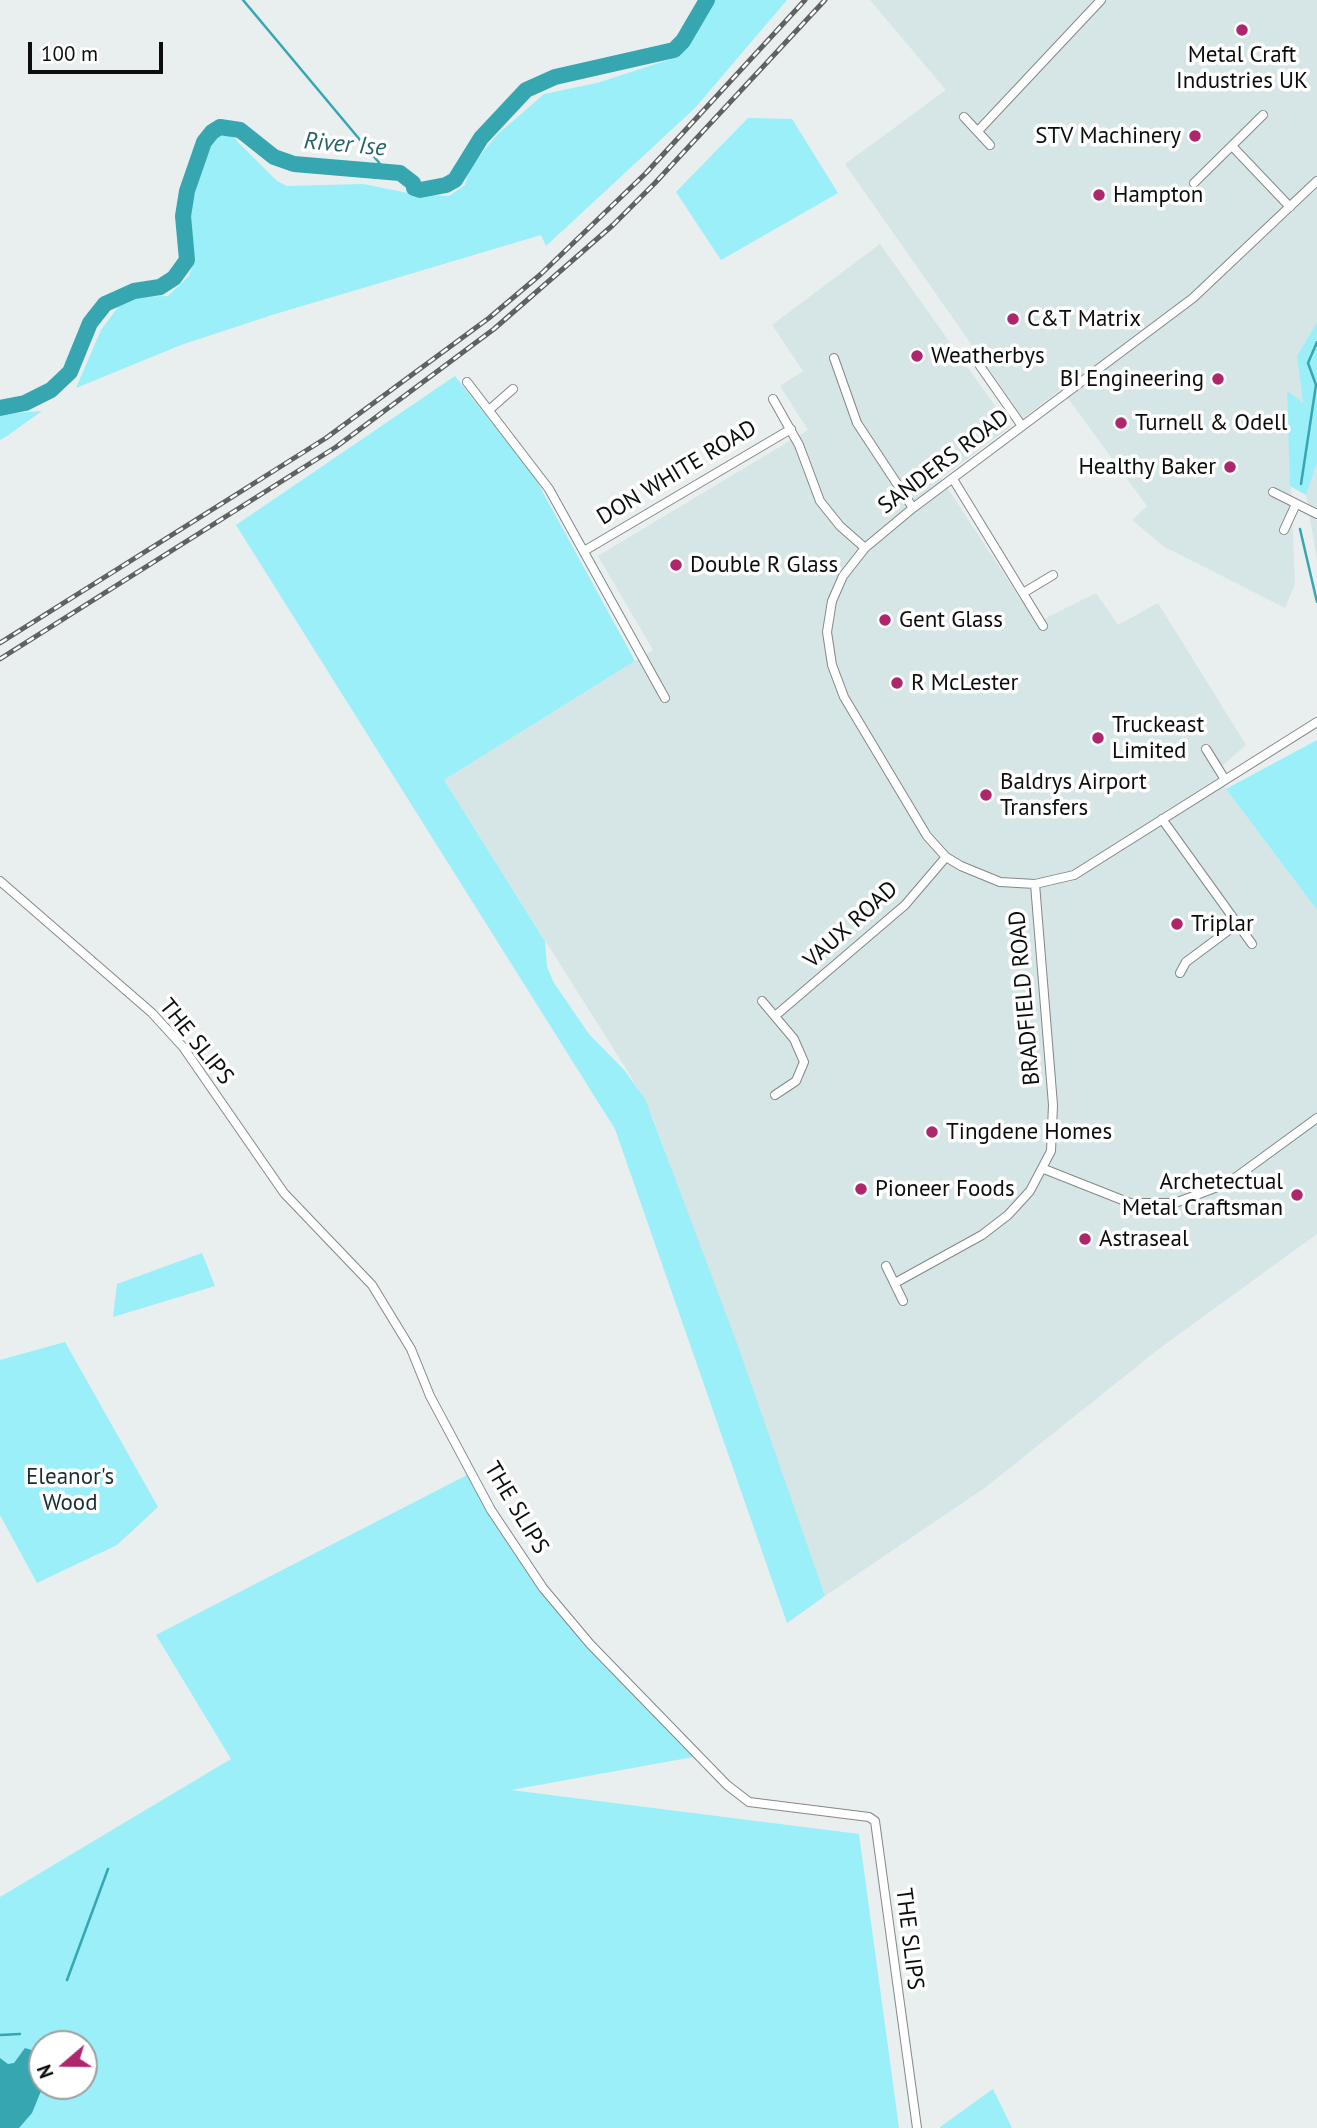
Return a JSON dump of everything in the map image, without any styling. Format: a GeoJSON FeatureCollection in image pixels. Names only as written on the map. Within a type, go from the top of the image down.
{"type":"FeatureCollection","features":[{"type":"Feature","properties":{"kind":"street"},"geometry":{"type":"LineString","coordinates":[[978,131],[1101,0]]}},
{"type":"Feature","properties":{"kind":"street"},"geometry":{"type":"LineString","coordinates":[[1194,183],[1263,116]]}},
{"type":"Feature","properties":{"kind":"street"},"geometry":{"type":"LineString","coordinates":[[964,117],[990,145]]}},
{"type":"Feature","properties":{"kind":"street"},"geometry":{"type":"LineString","coordinates":[[1232,146],[1290,207]]}},
{"type":"Feature","properties":{"kind":"street","name":"SANDERS ROAD"},"geometry":{"type":"LineString","coordinates":[[946,857],[927,836],[906,802],[844,697],[832,665],[827,632],[832,601],[843,576],[865,548],[912,508],[1193,298],[1317,181]]}},
{"type":"Feature","properties":{"kind":"street"},"geometry":{"type":"LineString","coordinates":[[834,358],[857,423],[912,508]]}},
{"type":"Feature","properties":{"kind":"street"},"geometry":{"type":"LineString","coordinates":[[980,366],[1022,426]]}},
{"type":"Feature","properties":{"kind":"street","name":"DON WHITE ROAD"},"geometry":{"type":"LineString","coordinates":[[467,382],[537,470],[665,698]]}},
{"type":"Feature","properties":{"kind":"street"},"geometry":{"type":"LineString","coordinates":[[489,410],[513,389]]}},
{"type":"Feature","properties":{"kind":"street","name":"DON WHITE ROAD"},"geometry":{"type":"LineString","coordinates":[[773,399],[790,429],[820,501],[840,526],[865,548]]}},
{"type":"Feature","properties":{"kind":"street","name":"DON WHITE ROAD"},"geometry":{"type":"LineString","coordinates":[[584,551],[790,429]]}},
{"type":"Feature","properties":{"kind":"street"},"geometry":{"type":"LineString","coordinates":[[953,479],[1043,626]]}},
{"type":"Feature","properties":{"kind":"street"},"geometry":{"type":"LineString","coordinates":[[1273,492],[1317,514]]}},
{"type":"Feature","properties":{"kind":"street"},"geometry":{"type":"LineString","coordinates":[[1284,530],[1296,503]]}},
{"type":"Feature","properties":{"kind":"street"},"geometry":{"type":"LineString","coordinates":[[1023,593],[1053,575]]}},
{"type":"Feature","properties":{"kind":"street"},"geometry":{"type":"LineString","coordinates":[[946,857],[990,880],[1035,884],[1074,875],[1224,778],[1317,722]]}},
{"type":"Feature","properties":{"kind":"street"},"geometry":{"type":"LineString","coordinates":[[1206,749],[1224,778]]}},
{"type":"Feature","properties":{"kind":"street"},"geometry":{"type":"LineString","coordinates":[[1162,819],[1252,944]]}},
{"type":"Feature","properties":{"kind":"street","name":"VAUX ROAD"},"geometry":{"type":"LineString","coordinates":[[775,1016],[905,905],[946,857]]}},
{"type":"Feature","properties":{"kind":"street","name":"THE SLIPS"},"geometry":{"type":"LineString","coordinates":[[0,881],[152,1013],[183,1047],[284,1193],[372,1285],[411,1349],[430,1396],[491,1510],[543,1588],[590,1644],[727,1785],[749,1801],[869,1817],[875,1821],[917,2128]]}},
{"type":"Feature","properties":{"kind":"street","name":"BRADFIELD ROAD"},"geometry":{"type":"LineString","coordinates":[[895,1283],[998,1224],[1022,1201],[1044,1169],[1051,1151],[1053,1105],[1035,884]]}},
{"type":"Feature","properties":{"kind":"street"},"geometry":{"type":"LineString","coordinates":[[1180,974],[1186,962],[1237,924]]}},
{"type":"Feature","properties":{"kind":"street"},"geometry":{"type":"LineString","coordinates":[[762,1001],[794,1039],[804,1062],[796,1081],[775,1095]]}},
{"type":"Feature","properties":{"kind":"street"},"geometry":{"type":"LineString","coordinates":[[1044,1169],[1130,1203],[1175,1203],[1228,1183],[1317,1118]]}},
{"type":"Feature","properties":{"kind":"street"},"geometry":{"type":"LineString","coordinates":[[886,1266],[903,1301]]}},
{"type":"Feature","properties":{"kind":"shaded area"},"geometry":{"type":"Polygon","coordinates":[[[870,0],[1317,0],[1317,322],[1297,356],[1303,404],[1287,392],[1295,584],[1285,608],[1163,546],[1132,520],[1147,506],[1061,389],[1023,418],[845,164],[946,90],[870,0]]]}},
{"type":"Feature","properties":{"kind":"shaded area"},"geometry":{"type":"Polygon","coordinates":[[[880,244],[1010,427],[941,478],[1036,623],[1096,593],[1118,625],[1158,603],[1246,745],[1214,773],[1317,910],[1317,1234],[1160,1348],[986,1487],[825,1596],[653,1118],[630,1075],[444,780],[653,650],[598,556],[808,430],[780,386],[803,371],[772,325],[880,244]]]}},
{"type":"Feature","properties":{"kind":"shaded area"},"geometry":{"type":"Polygon","coordinates":[[[1317,463],[1317,560],[1306,495],[1317,463]]]}},
{"type":"Feature","properties":{"kind":"shaded area"},"geometry":{"type":"Polygon","coordinates":[[[25,2048],[28,2049],[28,2100],[37,2100],[32,2113],[19,2128],[0,2128],[0,2058],[8,2064],[14,2063],[25,2048]]]}},
{"type":"Feature","properties":{"kind":"green space"},"geometry":{"type":"Polygon","coordinates":[[[707,0],[787,0],[695,108],[546,246],[541,235],[272,315],[181,345],[76,388],[101,330],[119,306],[135,297],[168,296],[189,276],[194,261],[189,214],[199,177],[214,138],[220,132],[227,131],[277,181],[287,186],[363,184],[413,194],[449,196],[465,185],[470,167],[497,135],[544,94],[597,83],[671,59],[666,49],[679,47],[707,0]]]}},
{"type":"Feature","properties":{"kind":"green space"},"geometry":{"type":"Polygon","coordinates":[[[748,118],[792,119],[838,193],[721,260],[676,192],[748,118]]]}},
{"type":"Feature","properties":{"kind":"green space"},"geometry":{"type":"Polygon","coordinates":[[[1317,322],[1317,463],[1306,495],[1290,486],[1287,391],[1303,403],[1297,356],[1317,322]]]}},
{"type":"Feature","properties":{"kind":"green space"},"geometry":{"type":"Polygon","coordinates":[[[455,376],[534,476],[635,661],[444,780],[545,941],[547,967],[554,983],[589,1034],[625,1071],[646,1101],[739,1349],[825,1596],[787,1623],[615,1129],[236,525],[455,376]]]}},
{"type":"Feature","properties":{"kind":"green space"},"geometry":{"type":"Polygon","coordinates":[[[42,411],[7,436],[0,440],[0,414],[42,411]]]}},
{"type":"Feature","properties":{"kind":"green space"},"geometry":{"type":"Polygon","coordinates":[[[1317,740],[1317,910],[1226,789],[1317,740]]]}},
{"type":"Feature","properties":{"kind":"green space"},"geometry":{"type":"Polygon","coordinates":[[[202,1253],[215,1286],[113,1317],[117,1284],[202,1253]]]}},
{"type":"Feature","properties":{"kind":"green space","name":"Eleanor's Wood"},"geometry":{"type":"Polygon","coordinates":[[[65,1342],[158,1507],[117,1545],[37,1583],[0,1515],[0,1360],[65,1342]]]}},
{"type":"Feature","properties":{"kind":"green space"},"geometry":{"type":"Polygon","coordinates":[[[471,1473],[543,1588],[699,1756],[511,1790],[859,1834],[899,2128],[0,2128],[0,1897],[231,1759],[156,1635],[471,1473]]]}},
{"type":"Feature","properties":{"kind":"green space"},"geometry":{"type":"Polygon","coordinates":[[[993,2089],[1012,2128],[940,2128],[940,2127],[993,2089]]]}},
{"type":"Feature","properties":{"kind":"waterway"},"geometry":{"type":"LineString","coordinates":[[243,0],[386,171]]}},
{"type":"Feature","properties":{"kind":"waterway","name":"River Ise"},"geometry":{"type":"LineString","coordinates":[[0,408],[25,403],[51,390],[70,372],[90,323],[105,304],[134,291],[160,287],[174,278],[187,260],[183,216],[187,191],[204,142],[220,127],[240,130],[274,157],[294,164],[400,173],[413,183],[414,188],[420,190],[446,185],[455,180],[481,138],[526,90],[555,77],[674,50],[683,41],[707,0]]}},
{"type":"Feature","properties":{"kind":"waterway"},"geometry":{"type":"LineString","coordinates":[[1301,484],[1316,385],[1308,363],[1317,342]]}},
{"type":"Feature","properties":{"kind":"waterway"},"geometry":{"type":"LineString","coordinates":[[1300,529],[1317,602]]}},
{"type":"Feature","properties":{"kind":"waterway"},"geometry":{"type":"LineString","coordinates":[[67,1980],[108,1869]]}},
{"type":"Feature","properties":{"kind":"waterway"},"geometry":{"type":"LineString","coordinates":[[0,2035],[20,2034]]}},
{"type":"Feature","properties":{"kind":"railway"},"geometry":{"type":"LineString","coordinates":[[0,643],[326,438],[489,318],[541,274],[646,173],[805,0]]}},
{"type":"Feature","properties":{"kind":"railway"},"geometry":{"type":"LineString","coordinates":[[0,659],[336,447],[494,329],[613,225],[825,0]]}},
{"type":"Feature","properties":{"kind":"place","name":"Metal Craft Industries UK"},"geometry":{"type":"Point","coordinates":[1242,30]}},
{"type":"Feature","properties":{"kind":"place","name":"STV Machinery"},"geometry":{"type":"Point","coordinates":[1195,136]}},
{"type":"Feature","properties":{"kind":"place","name":"Hampton"},"geometry":{"type":"Point","coordinates":[1099,195]}},
{"type":"Feature","properties":{"kind":"place","name":"C&T Matrix"},"geometry":{"type":"Point","coordinates":[1013,319]}},
{"type":"Feature","properties":{"kind":"place","name":"Weatherbys"},"geometry":{"type":"Point","coordinates":[917,356]}},
{"type":"Feature","properties":{"kind":"place","name":"BI Engineering"},"geometry":{"type":"Point","coordinates":[1218,379]}},
{"type":"Feature","properties":{"kind":"place","name":"Turnell & Odell"},"geometry":{"type":"Point","coordinates":[1121,423]}},
{"type":"Feature","properties":{"kind":"place","name":"Healthy Baker"},"geometry":{"type":"Point","coordinates":[1230,467]}},
{"type":"Feature","properties":{"kind":"place","name":"Double R Glass"},"geometry":{"type":"Point","coordinates":[676,565]}},
{"type":"Feature","properties":{"kind":"place","name":"Gent Glass"},"geometry":{"type":"Point","coordinates":[885,620]}},
{"type":"Feature","properties":{"kind":"place","name":"R McLester"},"geometry":{"type":"Point","coordinates":[897,683]}},
{"type":"Feature","properties":{"kind":"place","name":"Truckeast Limited"},"geometry":{"type":"Point","coordinates":[1098,738]}},
{"type":"Feature","properties":{"kind":"place","name":"Baldrys Airport Transfers"},"geometry":{"type":"Point","coordinates":[986,795]}},
{"type":"Feature","properties":{"kind":"place","name":"Triplar"},"geometry":{"type":"Point","coordinates":[1177,924]}},
{"type":"Feature","properties":{"kind":"place","name":"Tingdene Homes"},"geometry":{"type":"Point","coordinates":[932,1132]}},
{"type":"Feature","properties":{"kind":"place","name":"Pioneer Foods"},"geometry":{"type":"Point","coordinates":[861,1189]}},
{"type":"Feature","properties":{"kind":"place","name":"Archetectual Metal Craftsman"},"geometry":{"type":"Point","coordinates":[1297,1195]}},
{"type":"Feature","properties":{"kind":"place","name":"Astraseal"},"geometry":{"type":"Point","coordinates":[1085,1239]}}]}
